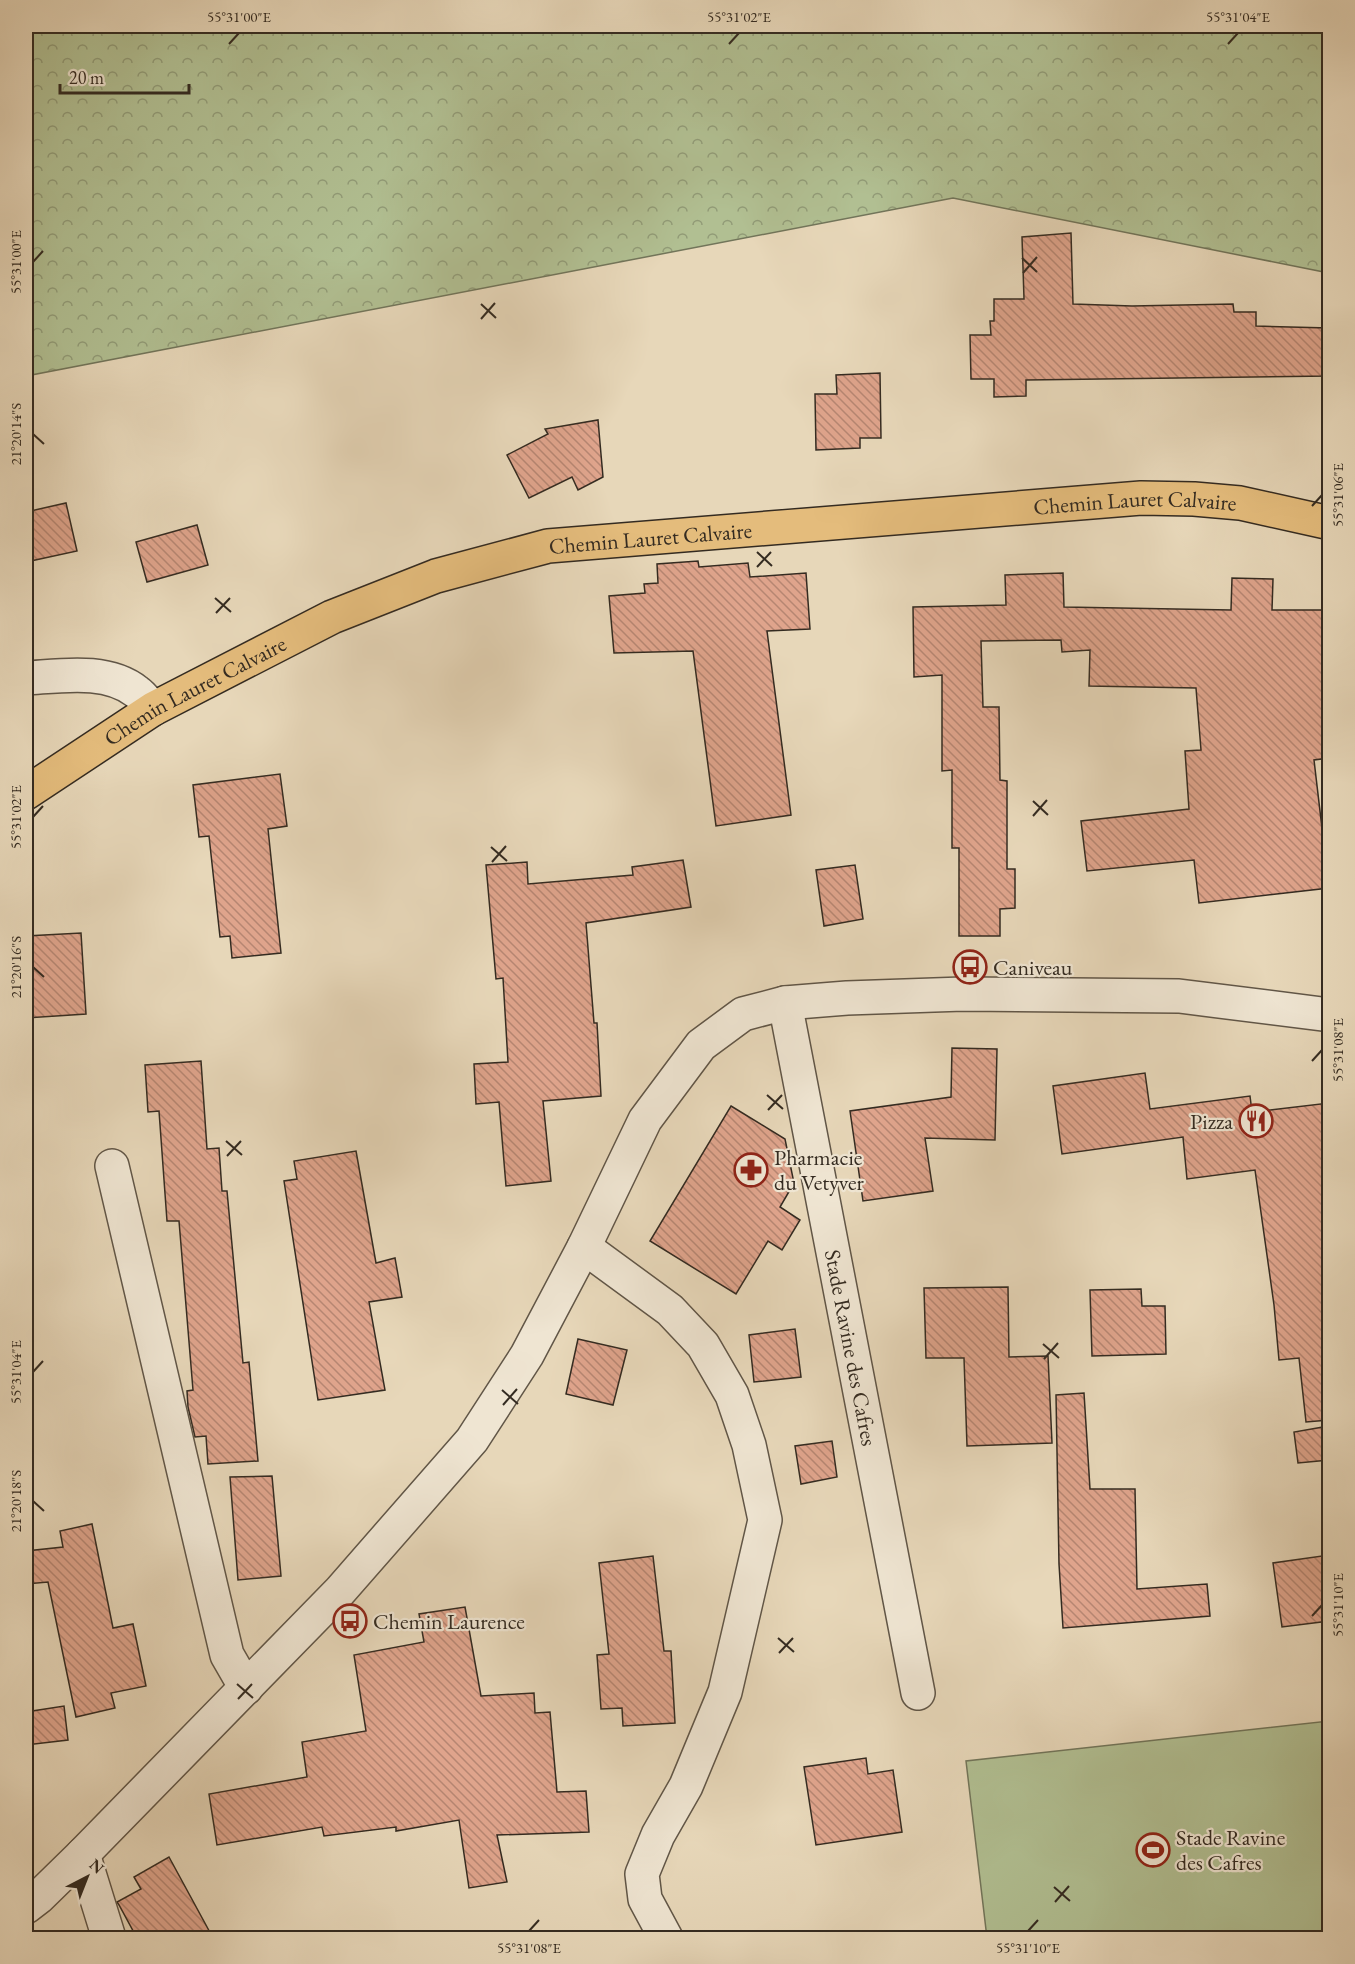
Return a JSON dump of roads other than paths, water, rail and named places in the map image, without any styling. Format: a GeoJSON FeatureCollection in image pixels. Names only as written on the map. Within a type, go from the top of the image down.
{"type":"FeatureCollection","features":[{"type":"Feature","properties":{"kind":"main road","name":"Chemin Lauret Calvaire"},"geometry":{"type":"LineString","coordinates":[[26,792],[153,709],[332,617],[436,576],[548,546],[1141,498],[1194,499],[1240,504],[1329,523]]}},
{"type":"Feature","properties":{"kind":"street"},"geometry":{"type":"LineString","coordinates":[[26,678],[72,675],[112,679],[137,691],[153,709]]}},
{"type":"Feature","properties":{"kind":"street"},"geometry":{"type":"LineString","coordinates":[[26,1907],[83,1854],[340,1591],[472,1440],[527,1355],[584,1247],[645,1119],[701,1045],[743,1014],[785,1003],[847,998],[963,994],[1179,996],[1329,1015]]}},
{"type":"Feature","properties":{"kind":"street","name":"Stade Ravine des Cafres"},"geometry":{"type":"LineString","coordinates":[[785,1003],[918,1694]]}},
{"type":"Feature","properties":{"kind":"street"},"geometry":{"type":"LineString","coordinates":[[112,1166],[227,1655],[246,1688]]}},
{"type":"Feature","properties":{"kind":"street"},"geometry":{"type":"LineString","coordinates":[[584,1247],[670,1310],[703,1345],[735,1405],[749,1445],[765,1520],[725,1692],[686,1786],[658,1834],[642,1874],[645,1899],[666,1938]]}},
{"type":"Feature","properties":{"kind":"street"},"geometry":{"type":"LineString","coordinates":[[83,1854],[109,1938]]}},
{"type":"Feature","properties":{"kind":"place","name":"Caniveau"},"geometry":{"type":"Point","coordinates":[970,967]}},
{"type":"Feature","properties":{"kind":"place","name":"Pizza"},"geometry":{"type":"Point","coordinates":[1256,1121]}},
{"type":"Feature","properties":{"kind":"place","name":"Pharmacie du Vetyver"},"geometry":{"type":"Point","coordinates":[751,1170]}},
{"type":"Feature","properties":{"kind":"place","name":"Chemin Laurence"},"geometry":{"type":"Point","coordinates":[350,1621]}},
{"type":"Feature","properties":{"kind":"place","name":"Stade Ravine des Cafres"},"geometry":{"type":"Point","coordinates":[1153,1850]}}]}
